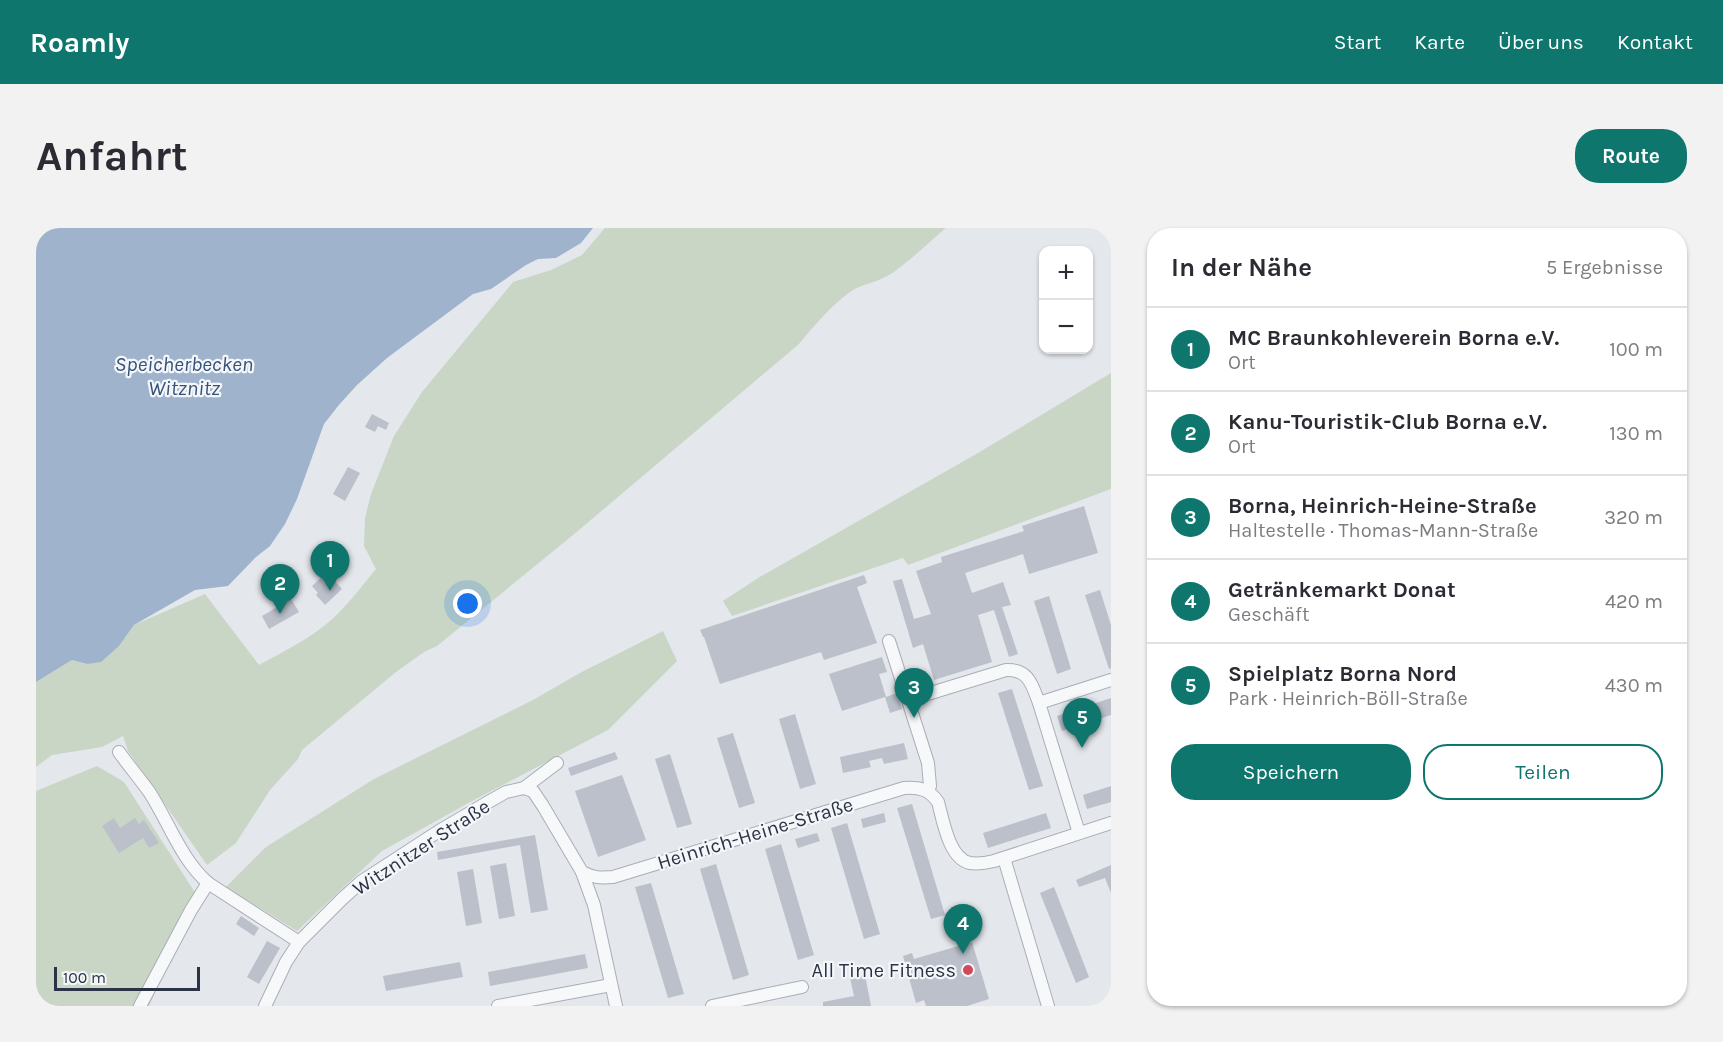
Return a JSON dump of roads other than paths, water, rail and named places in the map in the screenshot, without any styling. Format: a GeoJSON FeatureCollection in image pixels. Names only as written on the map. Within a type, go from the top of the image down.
{"type":"FeatureCollection","features":[{"type":"Feature","properties":{"kind":"street"},"geometry":{"type":"LineString","coordinates":[[889,641],[927,763],[930,786],[928,791],[938,802],[952,848],[959,857],[968,863],[981,864],[1111,823]]}},
{"type":"Feature","properties":{"kind":"street"},"geometry":{"type":"LineString","coordinates":[[908,700],[994,674],[1016,670],[1028,677],[1039,703],[1079,833]]}},
{"type":"Feature","properties":{"kind":"street"},"geometry":{"type":"LineString","coordinates":[[1039,703],[1111,680]]}},
{"type":"Feature","properties":{"kind":"street"},"geometry":{"type":"LineString","coordinates":[[119,752],[150,794],[179,845],[201,877],[299,942]]}},
{"type":"Feature","properties":{"kind":"street","name":"Witznitzer Straße"},"geometry":{"type":"LineString","coordinates":[[265,1006],[286,962],[299,942],[362,881],[490,801],[507,792],[524,788],[557,763]]}},
{"type":"Feature","properties":{"kind":"street"},"geometry":{"type":"LineString","coordinates":[[524,788],[532,792],[543,806],[582,872],[594,905],[616,1006]]}},
{"type":"Feature","properties":{"kind":"street","name":"Heinrich-Heine-Straße"},"geometry":{"type":"LineString","coordinates":[[582,872],[590,877],[613,877],[904,788],[921,788],[928,791]]}},
{"type":"Feature","properties":{"kind":"street"},"geometry":{"type":"LineString","coordinates":[[1004,858],[1048,1006]]}},
{"type":"Feature","properties":{"kind":"street"},"geometry":{"type":"LineString","coordinates":[[140,1006],[191,910],[208,883]]}},
{"type":"Feature","properties":{"kind":"street"},"geometry":{"type":"LineString","coordinates":[[498,1006],[611,985]]}},
{"type":"Feature","properties":{"kind":"street"},"geometry":{"type":"LineString","coordinates":[[712,1006],[802,987]]}},
{"type":"Feature","properties":{"kind":"water","name":"Speicherbecken Witznitz"},"geometry":{"type":"Polygon","coordinates":[[[36,228],[593,228],[581,243],[556,258],[538,259],[491,289],[473,294],[387,358],[357,385],[324,424],[297,499],[285,524],[270,546],[228,586],[195,590],[134,625],[119,646],[101,662],[87,664],[72,660],[36,682],[36,228]]]}},
{"type":"Feature","properties":{"kind":"place","name":"MC Braunkohleverein Borna e.V."},"geometry":{"type":"Point","coordinates":[330,591]}},
{"type":"Feature","properties":{"kind":"place","name":"Kanu-Touristik-Club Borna e.V."},"geometry":{"type":"Point","coordinates":[280,614]}},
{"type":"Feature","properties":{"kind":"place","name":"Borna, Heinrich-Heine-Straße"},"geometry":{"type":"Point","coordinates":[914,718]}},
{"type":"Feature","properties":{"kind":"place","name":"Spielplatz Borna Nord"},"geometry":{"type":"Point","coordinates":[1082,748]}},
{"type":"Feature","properties":{"kind":"place","name":"Getränkemarkt Donat"},"geometry":{"type":"Point","coordinates":[963,954]}},
{"type":"Feature","properties":{"kind":"place","name":"All Time Fitness"},"geometry":{"type":"Point","coordinates":[968,970]}}]}
